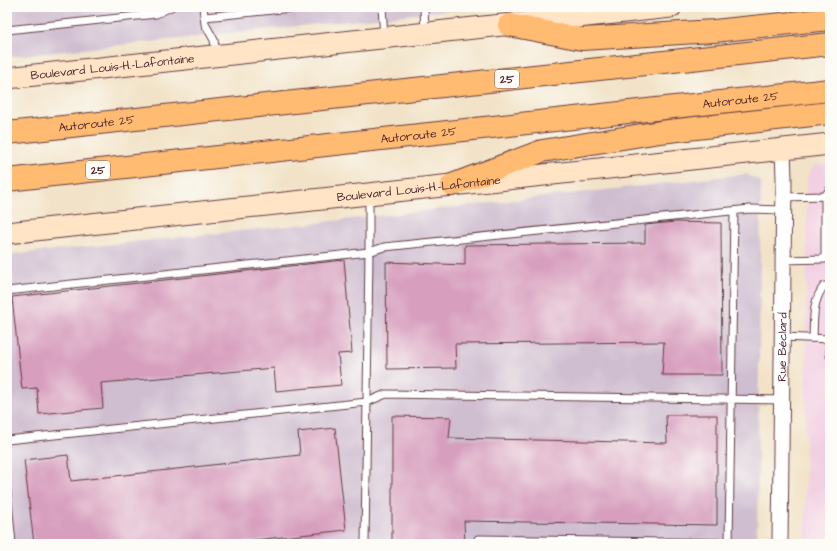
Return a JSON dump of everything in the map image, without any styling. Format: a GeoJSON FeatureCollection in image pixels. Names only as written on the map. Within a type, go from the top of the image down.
{"type":"FeatureCollection","features":[{"type":"Feature","properties":{"kind":"highway"},"geometry":{"type":"LineString","coordinates":[[509,25],[582,38],[714,31],[830,19]]}},
{"type":"Feature","properties":{"kind":"highway","name":"Autoroute 25"},"geometry":{"type":"LineString","coordinates":[[7,133],[830,44]]}},
{"type":"Feature","properties":{"kind":"highway","name":"Autoroute 25"},"geometry":{"type":"LineString","coordinates":[[7,180],[830,90]]}},
{"type":"Feature","properties":{"kind":"highway"},"geometry":{"type":"LineString","coordinates":[[452,184],[542,151],[660,132],[830,113]]}},
{"type":"Feature","properties":{"kind":"main road","name":"Boulevard Louis-H.-Lafontaine"},"geometry":{"type":"LineString","coordinates":[[7,78],[671,7]]}},
{"type":"Feature","properties":{"kind":"main road","name":"Boulevard Louis-H.-Lafontaine"},"geometry":{"type":"LineString","coordinates":[[7,233],[830,144]]}},
{"type":"Feature","properties":{"kind":"street","name":"Rue Béclard"},"geometry":{"type":"LineString","coordinates":[[780,544],[783,149]]}},
{"type":"Feature","properties":{"kind":"lane"},"geometry":{"type":"LineString","coordinates":[[7,30],[156,14],[171,7]]}},
{"type":"Feature","properties":{"kind":"lane"},"geometry":{"type":"LineString","coordinates":[[203,7],[205,24],[215,42],[216,56]]}},
{"type":"Feature","properties":{"kind":"lane"},"geometry":{"type":"LineString","coordinates":[[205,18],[301,7]]}},
{"type":"Feature","properties":{"kind":"lane"},"geometry":{"type":"LineString","coordinates":[[382,7],[384,38]]}},
{"type":"Feature","properties":{"kind":"lane"},"geometry":{"type":"LineString","coordinates":[[424,7],[425,34]]}},
{"type":"Feature","properties":{"kind":"lane"},"geometry":{"type":"LineString","coordinates":[[783,260],[828,260],[825,196],[830,189]]}},
{"type":"Feature","properties":{"kind":"lane"},"geometry":{"type":"LineString","coordinates":[[366,544],[369,194]]}},
{"type":"Feature","properties":{"kind":"lane"},"geometry":{"type":"LineString","coordinates":[[7,291],[369,252],[384,246],[734,211],[825,196]]}},
{"type":"Feature","properties":{"kind":"lane"},"geometry":{"type":"LineString","coordinates":[[478,544],[478,539],[729,543],[734,211]]}},
{"type":"Feature","properties":{"kind":"lane"},"geometry":{"type":"LineString","coordinates":[[813,338],[814,310],[817,295],[824,286],[830,286]]}},
{"type":"Feature","properties":{"kind":"lane"},"geometry":{"type":"LineString","coordinates":[[782,337],[830,339],[830,356]]}},
{"type":"Feature","properties":{"kind":"lane"},"geometry":{"type":"LineString","coordinates":[[7,440],[367,402],[386,394],[782,400]]}},
{"type":"Feature","properties":{"kind":"lane"},"geometry":{"type":"LineString","coordinates":[[7,492],[12,544]]}},
{"type":"Feature","properties":{"kind":"shaded area"},"geometry":{"type":"Polygon","coordinates":[[[7,7],[481,7],[7,57],[7,7]]]}},
{"type":"Feature","properties":{"kind":"shaded area"},"geometry":{"type":"Polygon","coordinates":[[[830,164],[830,544],[805,544],[807,177],[814,165],[830,164]]]}},
{"type":"Feature","properties":{"kind":"shaded area"},"geometry":{"type":"Polygon","coordinates":[[[746,174],[761,182],[757,544],[7,544],[7,255],[307,224],[746,174]]]}},
{"type":"Feature","properties":{"kind":"building"},"geometry":{"type":"Polygon","coordinates":[[[675,222],[721,223],[722,375],[662,375],[664,342],[455,344],[456,368],[387,369],[386,262],[465,265],[465,245],[645,243],[645,225],[675,222]]]}},
{"type":"Feature","properties":{"kind":"building"},"geometry":{"type":"Polygon","coordinates":[[[344,260],[352,353],[338,354],[341,385],[276,391],[274,368],[101,383],[103,408],[39,414],[37,388],[22,389],[12,297],[344,260]]]}},
{"type":"Feature","properties":{"kind":"building"},"geometry":{"type":"Polygon","coordinates":[[[666,415],[717,415],[717,525],[464,521],[465,544],[392,544],[392,416],[451,417],[449,438],[667,443],[666,415]]]}},
{"type":"Feature","properties":{"kind":"building"},"geometry":{"type":"Polygon","coordinates":[[[335,428],[346,530],[219,544],[34,544],[24,460],[68,455],[71,481],[300,455],[298,432],[335,428]]]}}]}
